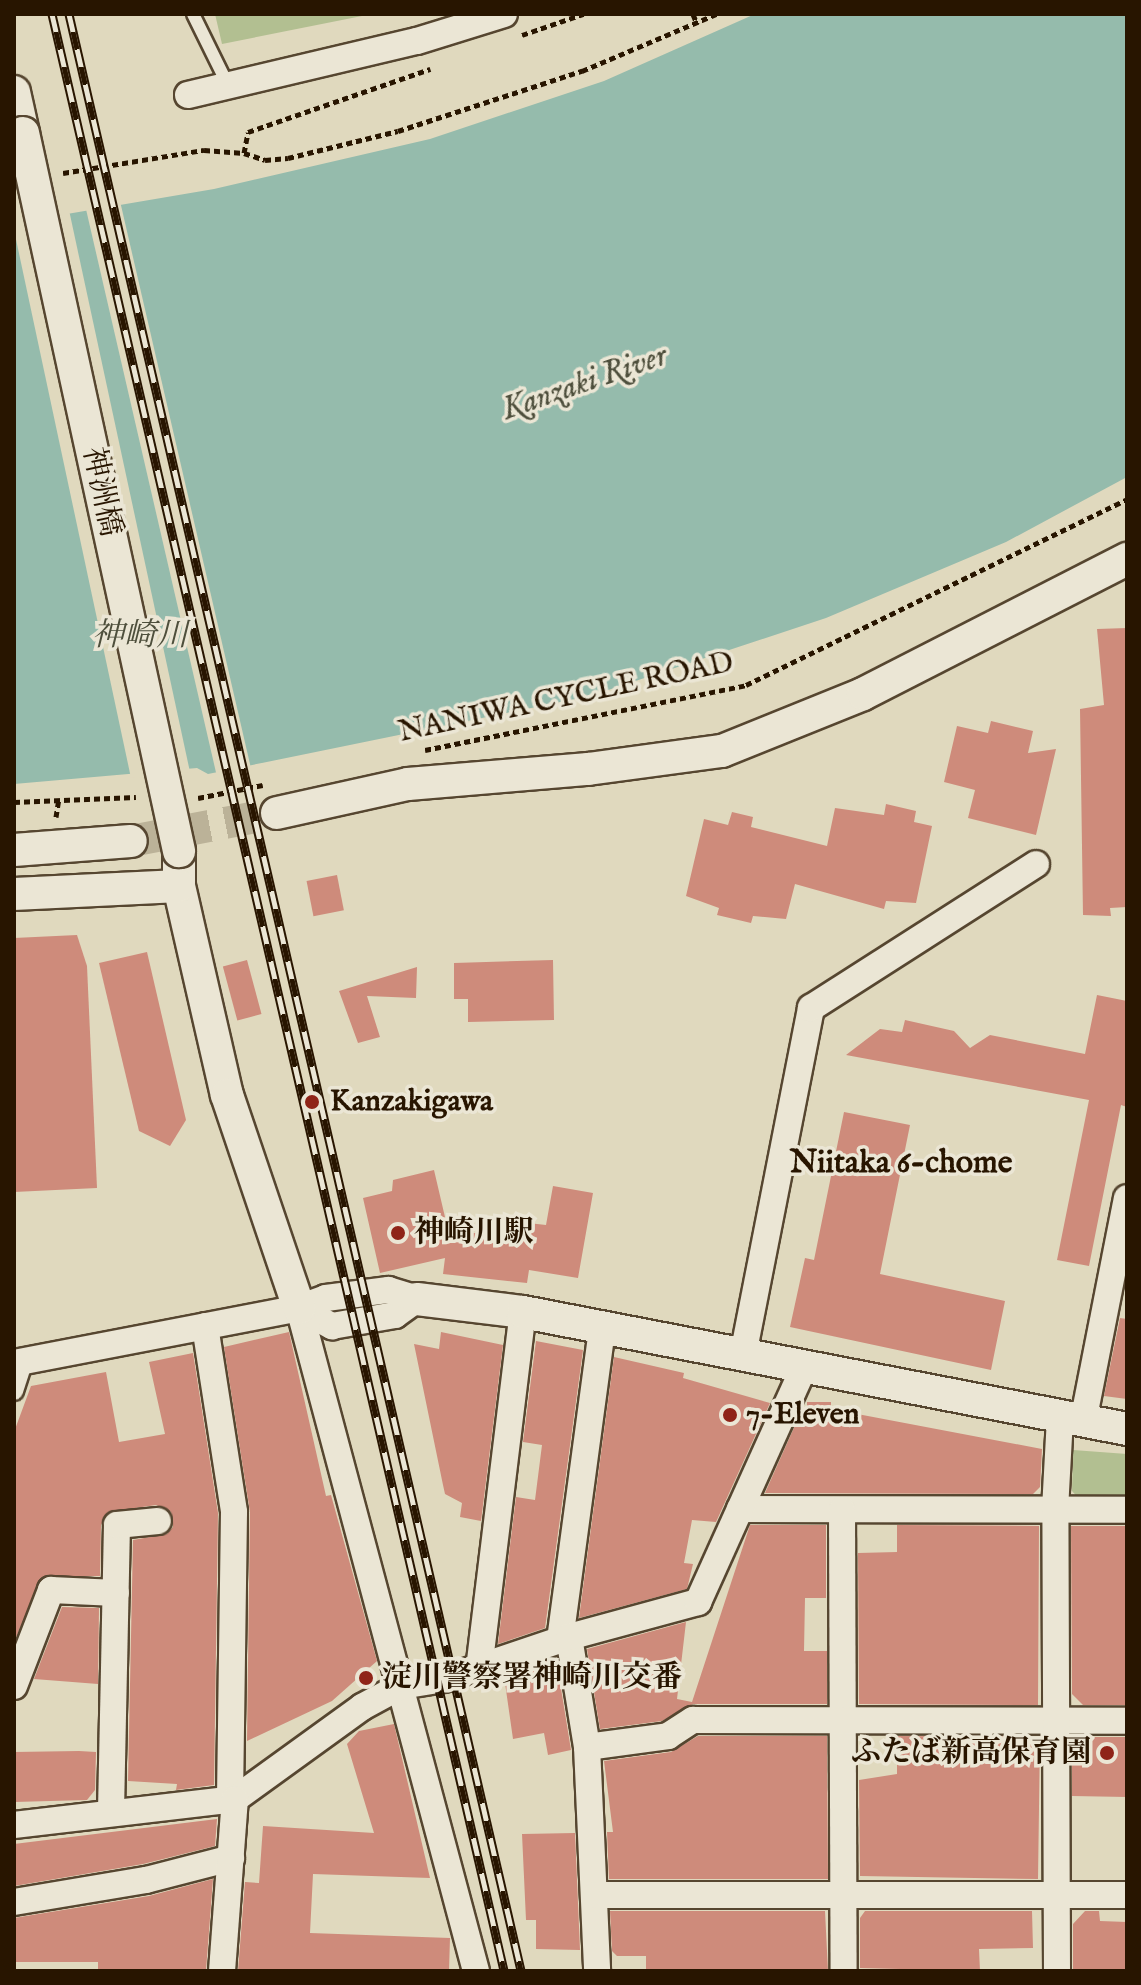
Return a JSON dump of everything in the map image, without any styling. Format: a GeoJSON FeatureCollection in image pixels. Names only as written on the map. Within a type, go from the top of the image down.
{"type":"FeatureCollection","features":[{"type":"Feature","properties":{"kind":"street"},"geometry":{"type":"LineString","coordinates":[[188,95],[508,27]]}},
{"type":"Feature","properties":{"kind":"street","name":"神洲橋"},"geometry":{"type":"LineString","coordinates":[[18,117],[179,851],[179,886],[227,1095],[299,1308]]}},
{"type":"Feature","properties":{"kind":"street"},"geometry":{"type":"LineString","coordinates":[[273,793],[588,769],[722,751],[863,694],[1127,559]]}},
{"type":"Feature","properties":{"kind":"street"},"geometry":{"type":"LineString","coordinates":[[14,850],[131,841]]}},
{"type":"Feature","properties":{"kind":"street"},"geometry":{"type":"LineString","coordinates":[[743,1355],[811,1008],[1036,864]]}},
{"type":"Feature","properties":{"kind":"street"},"geometry":{"type":"LineString","coordinates":[[14,894],[179,886]]}},
{"type":"Feature","properties":{"kind":"street"},"geometry":{"type":"LineString","coordinates":[[1057,1971],[1055,1512],[1072,1420],[1124,1237],[1127,1198]]}},
{"type":"Feature","properties":{"kind":"street"},"geometry":{"type":"LineString","coordinates":[[14,1391],[19,1362],[299,1308],[326,1298],[388,1290],[417,1299],[523,1312],[1127,1429]]}},
{"type":"Feature","properties":{"kind":"street"},"geometry":{"type":"LineString","coordinates":[[299,1308],[476,1971]]}},
{"type":"Feature","properties":{"kind":"street"},"geometry":{"type":"LineString","coordinates":[[479,1669],[523,1312]]}},
{"type":"Feature","properties":{"kind":"street"},"geometry":{"type":"LineString","coordinates":[[205,1326],[234,1512],[233,1799],[222,1971]]}},
{"type":"Feature","properties":{"kind":"street"},"geometry":{"type":"LineString","coordinates":[[597,1971],[587,1747],[564,1638],[602,1328]]}},
{"type":"Feature","properties":{"kind":"street"},"geometry":{"type":"LineString","coordinates":[[14,1825],[111,1811],[233,1799],[362,1707],[401,1686],[479,1669],[564,1638],[698,1602],[804,1367]]}},
{"type":"Feature","properties":{"kind":"street"},"geometry":{"type":"LineString","coordinates":[[740,1509],[1127,1510]]}},
{"type":"Feature","properties":{"kind":"street"},"geometry":{"type":"LineString","coordinates":[[842,1510],[844,1971]]}},
{"type":"Feature","properties":{"kind":"street"},"geometry":{"type":"LineString","coordinates":[[111,1811],[117,1525],[158,1521]]}},
{"type":"Feature","properties":{"kind":"street"},"geometry":{"type":"LineString","coordinates":[[14,1686],[51,1590],[116,1593]]}},
{"type":"Feature","properties":{"kind":"street"},"geometry":{"type":"LineString","coordinates":[[587,1747],[668,1736],[693,1720],[1127,1721]]}},
{"type":"Feature","properties":{"kind":"street"},"geometry":{"type":"LineString","coordinates":[[14,1902],[146,1880],[231,1858]]}},
{"type":"Feature","properties":{"kind":"street"},"geometry":{"type":"LineString","coordinates":[[596,1895],[1127,1895]]}},
{"type":"Feature","properties":{"kind":"lane"},"geometry":{"type":"LineString","coordinates":[[193,14],[228,85]]}},
{"type":"Feature","properties":{"kind":"path"},"geometry":{"type":"LineString","coordinates":[[508,27],[583,14]]}},
{"type":"Feature","properties":{"kind":"path"},"geometry":{"type":"LineString","coordinates":[[693,14],[697,24]]}},
{"type":"Feature","properties":{"kind":"path"},"geometry":{"type":"LineString","coordinates":[[58,174],[204,150],[244,153],[265,160],[288,158],[398,131],[582,71],[716,14]]}},
{"type":"Feature","properties":{"kind":"path"},"geometry":{"type":"LineString","coordinates":[[244,153],[248,132],[438,65]]}},
{"type":"Feature","properties":{"kind":"path","name":"NANIWA CYCLE ROAD"},"geometry":{"type":"LineString","coordinates":[[418,751],[746,685],[1127,499]]}},
{"type":"Feature","properties":{"kind":"path"},"geometry":{"type":"LineString","coordinates":[[14,802],[130,797]]}},
{"type":"Feature","properties":{"kind":"shaded area"},"geometry":{"type":"Polygon","coordinates":[[[215,14],[372,14],[222,44],[215,14]]]}},
{"type":"Feature","properties":{"kind":"shaded area"},"geometry":{"type":"Polygon","coordinates":[[[1073,1450],[1127,1454],[1127,1498],[1080,1500],[1072,1491],[1073,1450]]]}},
{"type":"Feature","properties":{"kind":"water"},"geometry":{"type":"Polygon","coordinates":[[[755,14],[1127,14],[1127,477],[1006,542],[826,618],[590,696],[208,774],[197,768],[14,784],[14,223],[214,189],[430,139],[604,81],[755,14]]]}},
{"type":"Feature","properties":{"kind":"pier"},"geometry":{"type":"Polygon","coordinates":[[[120,201],[252,771],[217,779],[86,209],[120,201]]]}},
{"type":"Feature","properties":{"kind":"pier"},"geometry":{"type":"Polygon","coordinates":[[[69,210],[190,772],[131,778],[14,230],[14,219],[69,210]]]}},
{"type":"Feature","properties":{"kind":"building"},"geometry":{"type":"Polygon","coordinates":[[[1127,628],[1127,907],[1110,908],[1111,916],[1083,915],[1080,709],[1104,705],[1097,629],[1127,628]]]}},
{"type":"Feature","properties":{"kind":"building"},"geometry":{"type":"Polygon","coordinates":[[[991,721],[1033,731],[1028,753],[1056,749],[1036,835],[968,818],[975,790],[944,782],[957,726],[988,733],[991,721]]]}},
{"type":"Feature","properties":{"kind":"building"},"geometry":{"type":"Polygon","coordinates":[[[886,804],[916,811],[914,822],[932,826],[916,903],[886,901],[884,909],[795,884],[786,919],[753,916],[751,923],[717,915],[719,908],[686,896],[704,819],[728,825],[732,812],[753,817],[751,827],[827,846],[835,808],[884,815],[886,804]]]}},
{"type":"Feature","properties":{"kind":"building"},"geometry":{"type":"Polygon","coordinates":[[[337,875],[344,910],[313,916],[307,881],[337,875]]]}},
{"type":"Feature","properties":{"kind":"building"},"geometry":{"type":"Polygon","coordinates":[[[77,935],[87,966],[97,1188],[14,1192],[14,938],[77,935]]]}},
{"type":"Feature","properties":{"kind":"building"},"geometry":{"type":"Polygon","coordinates":[[[147,952],[186,1120],[170,1146],[139,1131],[99,963],[147,952]]]}},
{"type":"Feature","properties":{"kind":"building"},"geometry":{"type":"Polygon","coordinates":[[[247,960],[261,1014],[237,1021],[223,966],[247,960]]]}},
{"type":"Feature","properties":{"kind":"building"},"geometry":{"type":"Polygon","coordinates":[[[553,960],[554,1020],[468,1022],[468,999],[454,999],[454,963],[553,960]]]}},
{"type":"Feature","properties":{"kind":"building"},"geometry":{"type":"Polygon","coordinates":[[[417,967],[416,998],[367,996],[380,1037],[358,1043],[339,991],[417,967]]]}},
{"type":"Feature","properties":{"kind":"building"},"geometry":{"type":"Polygon","coordinates":[[[1097,995],[1127,1001],[1127,1107],[1121,1105],[1089,1266],[1057,1260],[1089,1100],[846,1055],[880,1029],[902,1032],[905,1020],[954,1031],[970,1048],[990,1035],[1085,1054],[1097,995]]]}},
{"type":"Feature","properties":{"kind":"building"},"geometry":{"type":"Polygon","coordinates":[[[844,1112],[910,1125],[880,1274],[1005,1301],[991,1370],[790,1327],[805,1258],[814,1260],[844,1112]]]}},
{"type":"Feature","properties":{"kind":"building"},"geometry":{"type":"Polygon","coordinates":[[[434,1170],[448,1230],[500,1236],[501,1220],[546,1225],[553,1186],[593,1193],[578,1278],[529,1270],[527,1283],[443,1274],[445,1258],[380,1273],[363,1198],[392,1191],[393,1180],[434,1170]]]}},
{"type":"Feature","properties":{"kind":"building"},"geometry":{"type":"Polygon","coordinates":[[[1120,1318],[1127,1319],[1127,1399],[1104,1396],[1120,1318]]]}},
{"type":"Feature","properties":{"kind":"building"},"geometry":{"type":"Polygon","coordinates":[[[289,1332],[326,1496],[331,1495],[377,1661],[332,1701],[247,1741],[250,1512],[224,1347],[289,1332]]]}},
{"type":"Feature","properties":{"kind":"building"},"geometry":{"type":"Polygon","coordinates":[[[441,1332],[503,1345],[481,1521],[460,1517],[462,1503],[445,1494],[443,1485],[414,1344],[439,1349],[441,1332]]]}},
{"type":"Feature","properties":{"kind":"building"},"geometry":{"type":"Polygon","coordinates":[[[536,1341],[583,1350],[545,1628],[498,1644],[516,1497],[535,1500],[542,1445],[523,1442],[536,1341]]]}},
{"type":"Feature","properties":{"kind":"building"},"geometry":{"type":"Polygon","coordinates":[[[193,1353],[218,1513],[214,1785],[176,1790],[177,1784],[128,1781],[133,1540],[167,1534],[173,1527],[171,1512],[156,1505],[108,1512],[101,1525],[100,1576],[42,1577],[14,1642],[14,1432],[31,1386],[106,1372],[119,1442],[165,1434],[149,1362],[193,1353]]]}},
{"type":"Feature","properties":{"kind":"building"},"geometry":{"type":"Polygon","coordinates":[[[614,1357],[684,1373],[683,1378],[770,1403],[716,1522],[692,1520],[684,1563],[693,1564],[687,1589],[579,1618],[614,1357]]]}},
{"type":"Feature","properties":{"kind":"building"},"geometry":{"type":"Polygon","coordinates":[[[807,1402],[831,1402],[831,1409],[1042,1449],[1040,1487],[1033,1494],[765,1493],[801,1412],[807,1414],[807,1402]]]}},
{"type":"Feature","properties":{"kind":"building"},"geometry":{"type":"Polygon","coordinates":[[[750,1525],[826,1525],[826,1598],[805,1598],[804,1651],[827,1651],[827,1704],[693,1704],[662,1721],[600,1729],[587,1649],[686,1622],[677,1699],[692,1702],[750,1525]]]}},
{"type":"Feature","properties":{"kind":"building"},"geometry":{"type":"Polygon","coordinates":[[[897,1525],[1039,1526],[1038,1705],[859,1704],[858,1553],[897,1552],[897,1525]]]}},
{"type":"Feature","properties":{"kind":"building"},"geometry":{"type":"Polygon","coordinates":[[[1071,1526],[1127,1526],[1127,1705],[1083,1705],[1072,1694],[1071,1526]]]}},
{"type":"Feature","properties":{"kind":"building"},"geometry":{"type":"Polygon","coordinates":[[[62,1607],[99,1608],[98,1684],[34,1679],[62,1607]]]}},
{"type":"Feature","properties":{"kind":"building"},"geometry":{"type":"Polygon","coordinates":[[[556,1658],[571,1750],[548,1755],[544,1733],[513,1739],[504,1676],[556,1658]]]}},
{"type":"Feature","properties":{"kind":"building"},"geometry":{"type":"Polygon","coordinates":[[[394,1724],[430,1878],[313,1874],[310,1933],[450,1938],[449,1971],[238,1971],[245,1882],[259,1883],[263,1826],[374,1833],[347,1744],[359,1731],[394,1724]]]}},
{"type":"Feature","properties":{"kind":"building"},"geometry":{"type":"Polygon","coordinates":[[[698,1736],[827,1736],[828,1879],[609,1879],[607,1832],[613,1832],[604,1761],[671,1752],[698,1736]]]}},
{"type":"Feature","properties":{"kind":"building"},"geometry":{"type":"Polygon","coordinates":[[[897,1736],[1040,1737],[1038,1879],[860,1876],[859,1780],[897,1774],[897,1736]]]}},
{"type":"Feature","properties":{"kind":"building"},"geometry":{"type":"Polygon","coordinates":[[[1084,1737],[1127,1737],[1127,1797],[1072,1796],[1072,1755],[1084,1763],[1084,1737]]]}},
{"type":"Feature","properties":{"kind":"building"},"geometry":{"type":"Polygon","coordinates":[[[14,1752],[96,1752],[95,1790],[87,1800],[14,1802],[14,1752]]]}},
{"type":"Feature","properties":{"kind":"building"},"geometry":{"type":"Polygon","coordinates":[[[217,1819],[215,1846],[143,1864],[14,1886],[14,1844],[217,1819]]]}},
{"type":"Feature","properties":{"kind":"building"},"geometry":{"type":"Polygon","coordinates":[[[575,1833],[580,1950],[536,1949],[536,1920],[526,1920],[522,1834],[575,1833]]]}},
{"type":"Feature","properties":{"kind":"building"},"geometry":{"type":"Polygon","coordinates":[[[213,1879],[206,1970],[98,1971],[98,1962],[14,1962],[14,1918],[149,1896],[213,1879]]]}},
{"type":"Feature","properties":{"kind":"building"},"geometry":{"type":"Polygon","coordinates":[[[610,1911],[825,1911],[828,1971],[646,1971],[646,1956],[617,1956],[612,1951],[610,1911]]]}},
{"type":"Feature","properties":{"kind":"building"},"geometry":{"type":"Polygon","coordinates":[[[865,1911],[1032,1911],[1033,1948],[979,1949],[980,1971],[860,1968],[860,1918],[865,1911]]]}},
{"type":"Feature","properties":{"kind":"building"},"geometry":{"type":"Polygon","coordinates":[[[1085,1911],[1099,1911],[1100,1921],[1127,1922],[1127,1971],[1073,1971],[1073,1924],[1085,1911]]]}},
{"type":"Feature","properties":{"kind":"tunnel"},"geometry":{"type":"LineString","coordinates":[[131,841],[277,813]]}},
{"type":"Feature","properties":{"kind":"railway"},"geometry":{"type":"LineString","coordinates":[[52,14],[504,1971]]}},
{"type":"Feature","properties":{"kind":"railway"},"geometry":{"type":"LineString","coordinates":[[69,14],[521,1971]]}},
{"type":"Feature","properties":{"kind":"place","name":"Kanzakigawa"},"geometry":{"type":"Point","coordinates":[312,1102]}},
{"type":"Feature","properties":{"kind":"place","name":"神崎川駅"},"geometry":{"type":"Point","coordinates":[398,1233]}},
{"type":"Feature","properties":{"kind":"place","name":"7-Eleven"},"geometry":{"type":"Point","coordinates":[730,1415]}},
{"type":"Feature","properties":{"kind":"place","name":"淀川警察署神崎川交番"},"geometry":{"type":"Point","coordinates":[366,1678]}},
{"type":"Feature","properties":{"kind":"place","name":"ふたば新高保育園"},"geometry":{"type":"Point","coordinates":[1107,1753]}},
{"type":"Feature","properties":{"kind":"district","name":"Niitaka 6-chome"},"geometry":{"type":"Point","coordinates":[901,1164]}},
{"type":"Feature","properties":{"kind":"water label","name":"Kanzaki River"},"geometry":{"type":"Point","coordinates":[585,384]}},
{"type":"Feature","properties":{"kind":"water label","name":"神崎川"},"geometry":{"type":"Point","coordinates":[140,637]}}]}
